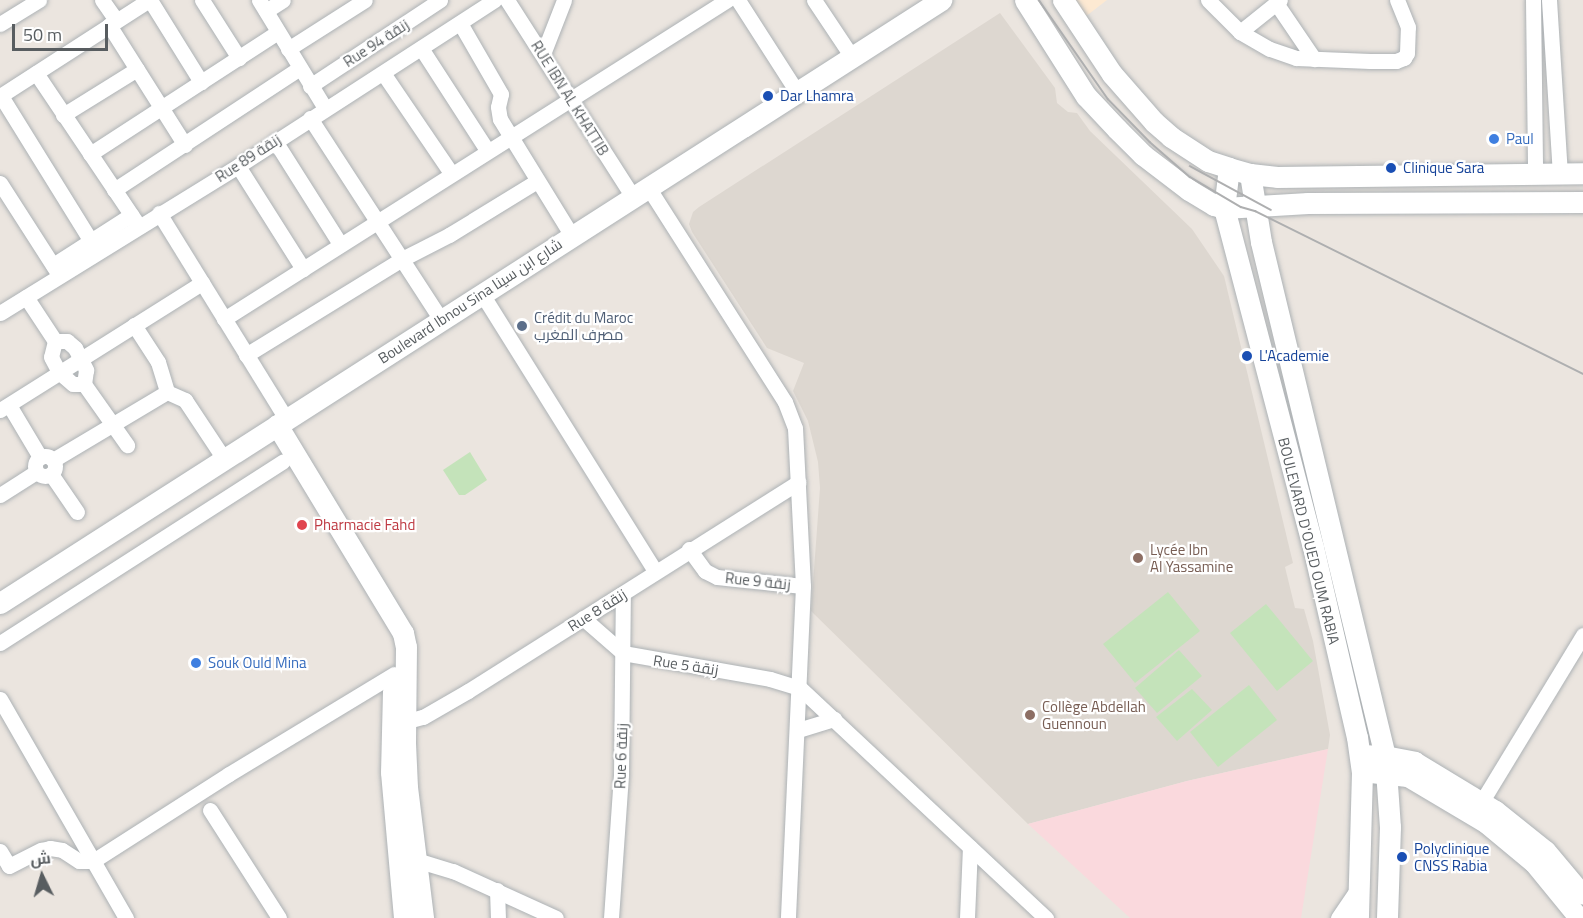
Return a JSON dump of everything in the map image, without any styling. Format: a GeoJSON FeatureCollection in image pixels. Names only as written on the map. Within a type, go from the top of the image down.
{"type":"FeatureCollection","features":[{"type":"Feature","properties":{"kind":"main road"},"geometry":{"type":"LineString","coordinates":[[1025,0],[1086,96],[1117,129],[1143,155],[1189,190],[1205,201],[1224,208],[1583,202]]}},
{"type":"Feature","properties":{"kind":"main road"},"geometry":{"type":"LineString","coordinates":[[1063,0],[1112,74],[1154,122],[1171,137],[1208,161],[1229,168],[1250,174],[1287,177],[1583,173]]}},
{"type":"Feature","properties":{"kind":"main road","name":"Boulevard Ibnou Sina شارع ابن سينا"},"geometry":{"type":"LineString","coordinates":[[0,603],[852,57],[934,2]]}},
{"type":"Feature","properties":{"kind":"main road","name":"BOULEVARD D'OUED OUM RABIA"},"geometry":{"type":"LineString","coordinates":[[1229,168],[1224,208],[1313,547],[1361,763],[1358,918]]}},
{"type":"Feature","properties":{"kind":"main road","name":"BOULEVARD D'OUED OUM RABIA"},"geometry":{"type":"LineString","coordinates":[[1250,174],[1253,206],[1386,764],[1390,827],[1387,918]]}},
{"type":"Feature","properties":{"kind":"main road"},"geometry":{"type":"LineString","coordinates":[[276,426],[283,461],[388,630],[394,648],[398,724],[407,787],[404,918]]}},
{"type":"Feature","properties":{"kind":"main road"},"geometry":{"type":"LineString","coordinates":[[276,426],[403,633],[406,646],[398,724]]}},
{"type":"Feature","properties":{"kind":"main road"},"geometry":{"type":"LineString","coordinates":[[407,861],[423,918]]}},
{"type":"Feature","properties":{"kind":"street"},"geometry":{"type":"LineString","coordinates":[[0,24],[39,0]]}},
{"type":"Feature","properties":{"kind":"street"},"geometry":{"type":"LineString","coordinates":[[102,0],[137,69],[185,145]]}},
{"type":"Feature","properties":{"kind":"street"},"geometry":{"type":"LineString","coordinates":[[94,246],[0,96],[149,0],[201,82]]}},
{"type":"Feature","properties":{"kind":"street"},"geometry":{"type":"LineString","coordinates":[[202,0],[239,58]]}},
{"type":"Feature","properties":{"kind":"street"},"geometry":{"type":"LineString","coordinates":[[283,0],[262,6],[310,86],[326,108]]}},
{"type":"Feature","properties":{"kind":"street","name":"Rue 94 زنقة"},"geometry":{"type":"LineString","coordinates":[[310,86],[440,0]]}},
{"type":"Feature","properties":{"kind":"street","name":"Rue 89 زنقة"},"geometry":{"type":"LineString","coordinates":[[2,306],[26,297],[56,270],[134,220],[159,213],[238,166],[495,0]]}},
{"type":"Feature","properties":{"kind":"street","name":"RUE IBN AL KHATTIB"},"geometry":{"type":"LineString","coordinates":[[507,0],[543,54],[569,99],[640,192],[785,402],[795,428],[803,586],[788,918]]}},
{"type":"Feature","properties":{"kind":"street"},"geometry":{"type":"LineString","coordinates":[[543,54],[564,0]]}},
{"type":"Feature","properties":{"kind":"street"},"geometry":{"type":"LineString","coordinates":[[224,319],[376,220],[727,0]]}},
{"type":"Feature","properties":{"kind":"street"},"geometry":{"type":"LineString","coordinates":[[738,0],[797,92]]}},
{"type":"Feature","properties":{"kind":"street"},"geometry":{"type":"LineString","coordinates":[[814,0],[852,57]]}},
{"type":"Feature","properties":{"kind":"street"},"geometry":{"type":"LineString","coordinates":[[1208,0],[1240,32],[1270,50],[1296,58],[1383,61],[1404,58],[1409,47],[1408,27],[1397,0]]}},
{"type":"Feature","properties":{"kind":"street"},"geometry":{"type":"LineString","coordinates":[[1533,0],[1535,173]]}},
{"type":"Feature","properties":{"kind":"street"},"geometry":{"type":"LineString","coordinates":[[1549,0],[1560,173]]}},
{"type":"Feature","properties":{"kind":"street"},"geometry":{"type":"LineString","coordinates":[[288,49],[362,1]]}},
{"type":"Feature","properties":{"kind":"street"},"geometry":{"type":"LineString","coordinates":[[1240,32],[1278,2],[1314,59]]}},
{"type":"Feature","properties":{"kind":"street"},"geometry":{"type":"LineString","coordinates":[[460,23],[501,94],[499,116],[572,236]]}},
{"type":"Feature","properties":{"kind":"street"},"geometry":{"type":"LineString","coordinates":[[90,154],[278,32]]}},
{"type":"Feature","properties":{"kind":"street"},"geometry":{"type":"LineString","coordinates":[[421,48],[487,150]]}},
{"type":"Feature","properties":{"kind":"street"},"geometry":{"type":"LineString","coordinates":[[114,190],[300,68]]}},
{"type":"Feature","properties":{"kind":"street"},"geometry":{"type":"LineString","coordinates":[[63,115],[137,69]]}},
{"type":"Feature","properties":{"kind":"street"},"geometry":{"type":"LineString","coordinates":[[36,73],[134,220]]}},
{"type":"Feature","properties":{"kind":"street"},"geometry":{"type":"LineString","coordinates":[[383,73],[451,173]]}},
{"type":"Feature","properties":{"kind":"street"},"geometry":{"type":"LineString","coordinates":[[328,74],[344,96]]}},
{"type":"Feature","properties":{"kind":"street"},"geometry":{"type":"LineString","coordinates":[[310,118],[441,320]]}},
{"type":"Feature","properties":{"kind":"street"},"geometry":{"type":"LineString","coordinates":[[275,141],[340,244]]}},
{"type":"Feature","properties":{"kind":"street"},"geometry":{"type":"LineString","coordinates":[[238,166],[303,268]]}},
{"type":"Feature","properties":{"kind":"street"},"geometry":{"type":"LineString","coordinates":[[246,355],[402,259],[449,235],[537,181]]}},
{"type":"Feature","properties":{"kind":"street"},"geometry":{"type":"LineString","coordinates":[[0,183],[56,270]]}},
{"type":"Feature","properties":{"kind":"street"},"geometry":{"type":"LineString","coordinates":[[159,213],[246,355],[276,426]]}},
{"type":"Feature","properties":{"kind":"street"},"geometry":{"type":"LineString","coordinates":[[77,512],[4,407],[202,283]]}},
{"type":"Feature","properties":{"kind":"street"},"geometry":{"type":"LineString","coordinates":[[482,294],[655,571]]}},
{"type":"Feature","properties":{"kind":"street"},"geometry":{"type":"LineString","coordinates":[[26,297],[55,340],[70,343],[81,358],[86,370],[84,384],[127,445]]}},
{"type":"Feature","properties":{"kind":"street"},"geometry":{"type":"LineString","coordinates":[[134,325],[158,362],[167,392]]}},
{"type":"Feature","properties":{"kind":"street"},"geometry":{"type":"LineString","coordinates":[[55,340],[51,357],[59,372],[73,384],[84,384]]}},
{"type":"Feature","properties":{"kind":"street"},"geometry":{"type":"LineString","coordinates":[[0,495],[167,392]]}},
{"type":"Feature","properties":{"kind":"street"},"geometry":{"type":"LineString","coordinates":[[167,392],[185,399],[224,459]]}},
{"type":"Feature","properties":{"kind":"street"},"geometry":{"type":"LineString","coordinates":[[0,643],[283,461]]}},
{"type":"Feature","properties":{"kind":"street","name":"Rue 8 زنقة"},"geometry":{"type":"LineString","coordinates":[[398,724],[432,713],[798,482]]}},
{"type":"Feature","properties":{"kind":"street","name":"Rue 9 زنقة"},"geometry":{"type":"LineString","coordinates":[[689,549],[705,571],[717,577],[803,586]]}},
{"type":"Feature","properties":{"kind":"street","name":"Rue 6 زنقة"},"geometry":{"type":"LineString","coordinates":[[611,918],[621,775],[622,594]]}},
{"type":"Feature","properties":{"kind":"street"},"geometry":{"type":"LineString","coordinates":[[583,618],[623,653]]}},
{"type":"Feature","properties":{"kind":"street"},"geometry":{"type":"LineString","coordinates":[[1477,809],[1578,658],[1583,635]]}},
{"type":"Feature","properties":{"kind":"street","name":"Rue 5 زنقة"},"geometry":{"type":"LineString","coordinates":[[623,653],[770,679],[800,688]]}},
{"type":"Feature","properties":{"kind":"street"},"geometry":{"type":"LineString","coordinates":[[0,851],[9,866],[41,850],[51,848],[62,850],[79,861],[93,861],[229,774],[394,674]]}},
{"type":"Feature","properties":{"kind":"street"},"geometry":{"type":"LineString","coordinates":[[800,688],[1046,918]]}},
{"type":"Feature","properties":{"kind":"street"},"geometry":{"type":"LineString","coordinates":[[0,699],[126,918]]}},
{"type":"Feature","properties":{"kind":"street"},"geometry":{"type":"LineString","coordinates":[[798,730],[834,719]]}},
{"type":"Feature","properties":{"kind":"street"},"geometry":{"type":"LineString","coordinates":[[1361,763],[1386,764],[1408,777],[1513,823],[1546,851],[1583,895]]}},
{"type":"Feature","properties":{"kind":"street"},"geometry":{"type":"LineString","coordinates":[[1477,809],[1534,863],[1579,918]]}},
{"type":"Feature","properties":{"kind":"street"},"geometry":{"type":"LineString","coordinates":[[210,810],[279,918]]}},
{"type":"Feature","properties":{"kind":"street"},"geometry":{"type":"LineString","coordinates":[[967,918],[970,847]]}},
{"type":"Feature","properties":{"kind":"street"},"geometry":{"type":"LineString","coordinates":[[407,861],[497,890],[556,918]]}},
{"type":"Feature","properties":{"kind":"street"},"geometry":{"type":"LineString","coordinates":[[1338,918],[1359,887]]}},
{"type":"Feature","properties":{"kind":"street"},"geometry":{"type":"LineString","coordinates":[[497,890],[498,918]]}},
{"type":"Feature","properties":{"kind":"shaded area"},"geometry":{"type":"Polygon","coordinates":[[[1069,0],[1107,0],[1081,20],[1069,0]]]}},
{"type":"Feature","properties":{"kind":"shaded area"},"geometry":{"type":"Polygon","coordinates":[[[1000,13],[1055,88],[1057,103],[1068,112],[1077,113],[1090,131],[1192,229],[1224,276],[1293,563],[1285,567],[1295,608],[1304,609],[1313,641],[1330,735],[1328,749],[1187,781],[1028,824],[811,611],[820,488],[818,462],[808,421],[793,391],[804,363],[767,348],[689,224],[693,212],[699,207],[1000,13]]]}},
{"type":"Feature","properties":{"kind":"shaded area"},"geometry":{"type":"Polygon","coordinates":[[[1328,749],[1301,918],[1130,918],[1028,824],[1187,781],[1328,749]]]}},
{"type":"Feature","properties":{"kind":"green space"},"geometry":{"type":"Polygon","coordinates":[[[470,452],[487,480],[465,495],[459,495],[443,470],[470,452]]]}},
{"type":"Feature","properties":{"kind":"green space"},"geometry":{"type":"Polygon","coordinates":[[[1168,592],[1200,631],[1135,683],[1103,644],[1168,592]]]}},
{"type":"Feature","properties":{"kind":"green space"},"geometry":{"type":"Polygon","coordinates":[[[1266,604],[1313,661],[1277,691],[1230,633],[1266,604]]]}},
{"type":"Feature","properties":{"kind":"green space"},"geometry":{"type":"Polygon","coordinates":[[[1179,650],[1202,676],[1157,713],[1135,688],[1179,650]]]}},
{"type":"Feature","properties":{"kind":"green space"},"geometry":{"type":"Polygon","coordinates":[[[1249,685],[1277,720],[1218,767],[1190,732],[1249,685]]]}},
{"type":"Feature","properties":{"kind":"green space"},"geometry":{"type":"Polygon","coordinates":[[[1192,689],[1212,710],[1177,741],[1156,717],[1192,689]]]}},
{"type":"Feature","properties":{"kind":"tram line"},"geometry":{"type":"LineString","coordinates":[[1039,0],[1108,99],[1150,142],[1190,177],[1241,207],[1255,211],[1583,374]]}},
{"type":"Feature","properties":{"kind":"tram line"},"geometry":{"type":"LineString","coordinates":[[1190,166],[1271,210]]}},
{"type":"Feature","properties":{"kind":"place","name":"Dar Lhamra"},"geometry":{"type":"Point","coordinates":[768,96]}},
{"type":"Feature","properties":{"kind":"place","name":"Paul"},"geometry":{"type":"Point","coordinates":[1494,139]}},
{"type":"Feature","properties":{"kind":"place","name":"Clinique Sara"},"geometry":{"type":"Point","coordinates":[1391,168]}},
{"type":"Feature","properties":{"kind":"place","name":"Crédit du Maroc مصرف المغرب"},"geometry":{"type":"Point","coordinates":[522,326]}},
{"type":"Feature","properties":{"kind":"place","name":"L'Academie"},"geometry":{"type":"Point","coordinates":[1247,356]}},
{"type":"Feature","properties":{"kind":"place","name":"Pharmacie Fahd"},"geometry":{"type":"Point","coordinates":[302,525]}},
{"type":"Feature","properties":{"kind":"place","name":"Lycée Ibn Al Yassamine"},"geometry":{"type":"Point","coordinates":[1138,558]}},
{"type":"Feature","properties":{"kind":"place","name":"Souk Ould Mina"},"geometry":{"type":"Point","coordinates":[196,663]}},
{"type":"Feature","properties":{"kind":"place","name":"Collège Abdellah Guennoun"},"geometry":{"type":"Point","coordinates":[1030,715]}},
{"type":"Feature","properties":{"kind":"place","name":"Polyclinique CNSS Rabia"},"geometry":{"type":"Point","coordinates":[1402,857]}}]}
